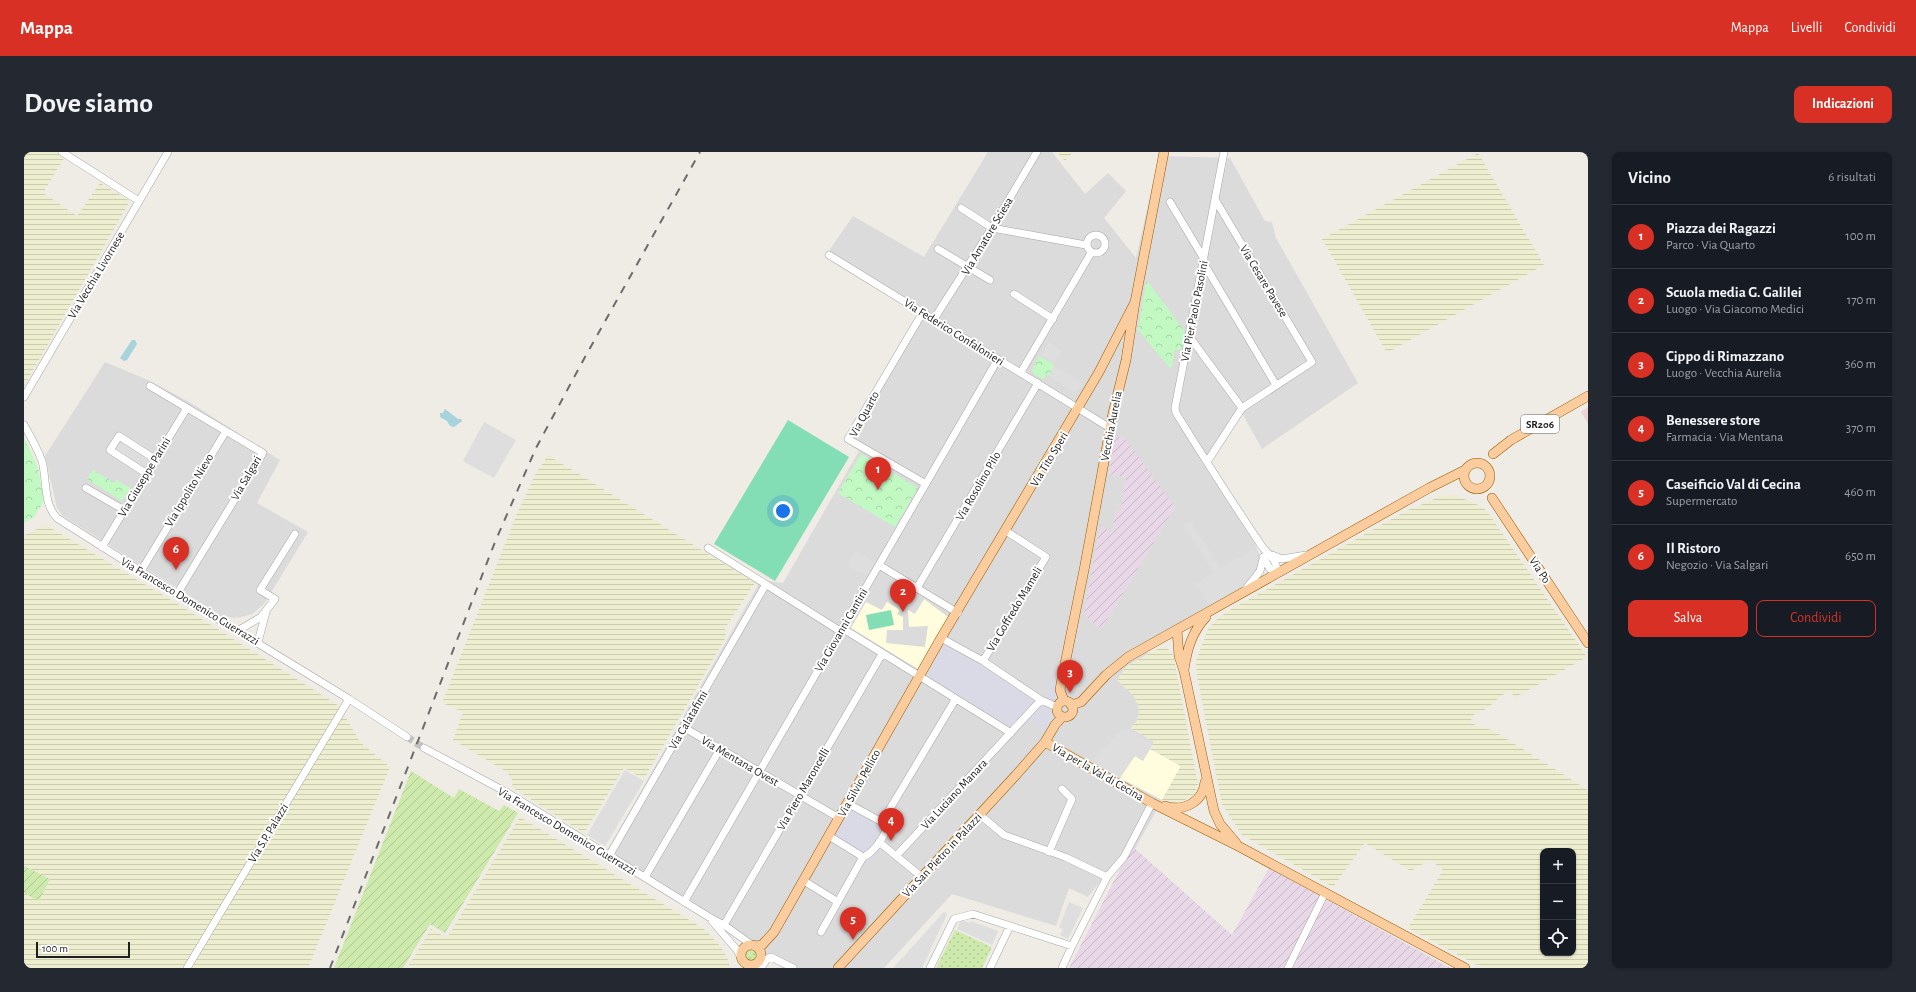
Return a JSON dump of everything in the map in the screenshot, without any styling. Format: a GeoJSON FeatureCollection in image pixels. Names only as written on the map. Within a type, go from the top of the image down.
{"type":"FeatureCollection","features":[{"type":"Feature","properties":{"kind":"main road","name":"Vecchia Aurelia"},"geometry":{"type":"LineString","coordinates":[[1062,717],[1058,713],[1064,704],[1060,690],[1061,684],[1085,565],[1110,428],[1126,360],[1135,302],[1164,152]]}},
{"type":"Feature","properties":{"kind":"main road","name":"Via Tito Speri"},"geometry":{"type":"LineString","coordinates":[[958,613],[1079,408],[1135,302]]}},
{"type":"Feature","properties":{"kind":"main road"},"geometry":{"type":"LineString","coordinates":[[1108,354],[1118,350],[1126,360]]}},
{"type":"Feature","properties":{"kind":"main road","name":"SR206"},"geometry":{"type":"LineString","coordinates":[[1465,470],[1470,465],[1477,463],[1493,454],[1511,440],[1588,396]]}},
{"type":"Feature","properties":{"kind":"main road"},"geometry":{"type":"LineString","coordinates":[[1465,470],[1464,478],[1473,487],[1484,486],[1489,475],[1493,454]]}},
{"type":"Feature","properties":{"kind":"main road"},"geometry":{"type":"LineString","coordinates":[[1477,463],[1484,466],[1489,475]]}},
{"type":"Feature","properties":{"kind":"main road"},"geometry":{"type":"LineString","coordinates":[[1064,704],[1081,702],[1117,665],[1178,629],[1312,553],[1465,470]]}},
{"type":"Feature","properties":{"kind":"main road","name":"Via Po"},"geometry":{"type":"LineString","coordinates":[[1489,475],[1492,498],[1588,643]]}},
{"type":"Feature","properties":{"kind":"main road","name":"Via Po"},"geometry":{"type":"LineString","coordinates":[[1440,483],[1450,481],[1473,487],[1492,498]]}},
{"type":"Feature","properties":{"kind":"main road"},"geometry":{"type":"LineString","coordinates":[[1187,651],[1199,625],[1213,610]]}},
{"type":"Feature","properties":{"kind":"main road","name":"Via Silvio Pellico"},"geometry":{"type":"LineString","coordinates":[[754,946],[762,945],[774,932],[919,677],[958,613]]}},
{"type":"Feature","properties":{"kind":"main road"},"geometry":{"type":"LineString","coordinates":[[1178,629],[1186,641],[1187,651],[1184,672]]}},
{"type":"Feature","properties":{"kind":"main road"},"geometry":{"type":"LineString","coordinates":[[1178,629],[1179,656],[1184,672],[1214,811],[1220,824],[1240,847]]}},
{"type":"Feature","properties":{"kind":"main road"},"geometry":{"type":"LineString","coordinates":[[1045,742],[1055,724],[1062,717],[1067,717],[1071,714],[1073,709],[1064,704]]}},
{"type":"Feature","properties":{"kind":"main road","name":"Via per la Val di Cecina"},"geometry":{"type":"LineString","coordinates":[[1045,742],[1152,803]]}},
{"type":"Feature","properties":{"kind":"main road","name":"Via San Pietro in Palazzi"},"geometry":{"type":"LineString","coordinates":[[838,968],[1045,742]]}},
{"type":"Feature","properties":{"kind":"main road"},"geometry":{"type":"LineString","coordinates":[[1152,803],[1168,808],[1188,806],[1202,795],[1206,776]]}},
{"type":"Feature","properties":{"kind":"main road"},"geometry":{"type":"LineString","coordinates":[[1152,803],[1240,847],[1465,968]]}},
{"type":"Feature","properties":{"kind":"main road"},"geometry":{"type":"LineString","coordinates":[[754,946],[761,954],[758,967],[742,962],[743,948],[754,946]]}},
{"type":"Feature","properties":{"kind":"street"},"geometry":{"type":"LineString","coordinates":[[62,152],[139,201]]}},
{"type":"Feature","properties":{"kind":"street","name":"Via Vecchia Livornese"},"geometry":{"type":"LineString","coordinates":[[24,397],[168,152]]}},
{"type":"Feature","properties":{"kind":"street","name":"Via Amatore Sciesa"},"geometry":{"type":"LineString","coordinates":[[934,319],[992,228],[1036,152]]}},
{"type":"Feature","properties":{"kind":"street","name":"Via Pier Paolo Pasolini"},"geometry":{"type":"LineString","coordinates":[[1224,152],[1216,201],[1203,261],[1175,411],[1262,547],[1266,556]]}},
{"type":"Feature","properties":{"kind":"street","name":"Via Cesare Pavese"},"geometry":{"type":"LineString","coordinates":[[1216,201],[1312,362],[1276,385]]}},
{"type":"Feature","properties":{"kind":"street"},"geometry":{"type":"LineString","coordinates":[[1170,202],[1276,385],[1242,408],[1207,462]]}},
{"type":"Feature","properties":{"kind":"street"},"geometry":{"type":"LineString","coordinates":[[961,208],[992,228],[1086,245]]}},
{"type":"Feature","properties":{"kind":"street"},"geometry":{"type":"LineString","coordinates":[[1092,235],[1098,235],[1103,238],[1105,244],[1103,250],[1098,253],[1091,253],[1086,245],[1087,239],[1092,235]]}},
{"type":"Feature","properties":{"kind":"street"},"geometry":{"type":"LineString","coordinates":[[938,248],[990,280]]}},
{"type":"Feature","properties":{"kind":"street"},"geometry":{"type":"LineString","coordinates":[[1021,372],[1091,253]]}},
{"type":"Feature","properties":{"kind":"street","name":"Via Federico Confalonieri"},"geometry":{"type":"LineString","coordinates":[[829,255],[1110,428]]}},
{"type":"Feature","properties":{"kind":"street"},"geometry":{"type":"LineString","coordinates":[[1014,294],[1053,318]]}},
{"type":"Feature","properties":{"kind":"street","name":"Via Quarto"},"geometry":{"type":"LineString","coordinates":[[923,312],[848,439],[926,484]]}},
{"type":"Feature","properties":{"kind":"street"},"geometry":{"type":"LineString","coordinates":[[1189,336],[1242,408]]}},
{"type":"Feature","properties":{"kind":"street","name":"Via Giovanni Cantini"},"geometry":{"type":"LineString","coordinates":[[684,902],[998,359]]}},
{"type":"Feature","properties":{"kind":"street","name":"Via Rosolino Pilo"},"geometry":{"type":"LineString","coordinates":[[917,588],[1038,383]]}},
{"type":"Feature","properties":{"kind":"street","name":"Via Salgari"},"geometry":{"type":"LineString","coordinates":[[150,386],[263,453],[177,594]]}},
{"type":"Feature","properties":{"kind":"street","name":"Via Giuseppe Parini"},"geometry":{"type":"LineString","coordinates":[[102,547],[187,408]]}},
{"type":"Feature","properties":{"kind":"street","name":"Via Francesco Domenico Guerrazzi"},"geometry":{"type":"LineString","coordinates":[[24,425],[35,444],[42,463],[51,511],[63,522],[177,594],[258,642],[407,737]]}},
{"type":"Feature","properties":{"kind":"street","name":"Via Ippolito Nievo"},"geometry":{"type":"LineString","coordinates":[[141,571],[226,431]]}},
{"type":"Feature","properties":{"kind":"street"},"geometry":{"type":"LineString","coordinates":[[146,474],[110,450],[119,436],[155,459]]}},
{"type":"Feature","properties":{"kind":"street"},"geometry":{"type":"LineString","coordinates":[[86,488],[124,510]]}},
{"type":"Feature","properties":{"kind":"street","name":"Via Goffredo Mameli"},"geometry":{"type":"LineString","coordinates":[[983,661],[1046,557],[1006,531]]}},
{"type":"Feature","properties":{"kind":"street"},"geometry":{"type":"LineString","coordinates":[[258,642],[266,612],[275,599],[260,590],[295,534]]}},
{"type":"Feature","properties":{"kind":"street"},"geometry":{"type":"LineString","coordinates":[[708,548],[1011,733]]}},
{"type":"Feature","properties":{"kind":"street"},"geometry":{"type":"LineString","coordinates":[[1266,556],[1282,559],[1312,553]]}},
{"type":"Feature","properties":{"kind":"street"},"geometry":{"type":"LineString","coordinates":[[1266,556],[1278,566],[1277,573]]}},
{"type":"Feature","properties":{"kind":"street"},"geometry":{"type":"LineString","coordinates":[[1244,592],[1260,571],[1266,556]]}},
{"type":"Feature","properties":{"kind":"street"},"geometry":{"type":"LineString","coordinates":[[879,566],[958,613]]}},
{"type":"Feature","properties":{"kind":"street","name":"Via Calatafimi"},"geometry":{"type":"LineString","coordinates":[[609,856],[766,584]]}},
{"type":"Feature","properties":{"kind":"street"},"geometry":{"type":"LineString","coordinates":[[238,630],[266,612]]}},
{"type":"Feature","properties":{"kind":"street"},"geometry":{"type":"LineString","coordinates":[[942,638],[983,661],[1041,700],[1064,704]]}},
{"type":"Feature","properties":{"kind":"street","name":"Via Piero Maroncelli"},"geometry":{"type":"LineString","coordinates":[[724,925],[882,654]]}},
{"type":"Feature","properties":{"kind":"street","name":"Via S.P. Palazzi"},"geometry":{"type":"LineString","coordinates":[[187,968],[349,699]]}},
{"type":"Feature","properties":{"kind":"street"},"geometry":{"type":"LineString","coordinates":[[882,822],[956,700]]}},
{"type":"Feature","properties":{"kind":"street","name":"Via Luciano Manara"},"geometry":{"type":"LineString","coordinates":[[897,855],[1041,700]]}},
{"type":"Feature","properties":{"kind":"street","name":"Via Mentana Ovest"},"geometry":{"type":"LineString","coordinates":[[683,727],[839,818]]}},
{"type":"Feature","properties":{"kind":"street","name":"Via Francesco Domenico Guerrazzi"},"geometry":{"type":"LineString","coordinates":[[424,748],[506,792],[724,925],[754,946]]}},
{"type":"Feature","properties":{"kind":"street"},"geometry":{"type":"LineString","coordinates":[[645,877],[720,749]]}},
{"type":"Feature","properties":{"kind":"street"},"geometry":{"type":"LineString","coordinates":[[1049,852],[1072,799],[1062,789]]}},
{"type":"Feature","properties":{"kind":"street"},"geometry":{"type":"LineString","coordinates":[[821,932],[863,857],[868,855],[879,842],[886,830],[882,822],[847,803]]}},
{"type":"Feature","properties":{"kind":"street"},"geometry":{"type":"LineString","coordinates":[[1062,968],[1107,877],[1124,857],[1152,803]]}},
{"type":"Feature","properties":{"kind":"street"},"geometry":{"type":"LineString","coordinates":[[980,814],[1004,836],[1065,857],[1107,877]]}},
{"type":"Feature","properties":{"kind":"street"},"geometry":{"type":"LineString","coordinates":[[829,836],[863,857]]}},
{"type":"Feature","properties":{"kind":"street"},"geometry":{"type":"LineString","coordinates":[[879,842],[897,855],[922,877]]}},
{"type":"Feature","properties":{"kind":"street"},"geometry":{"type":"LineString","coordinates":[[804,881],[838,902]]}},
{"type":"Feature","properties":{"kind":"street"},"geometry":{"type":"LineString","coordinates":[[1288,968],[1325,893]]}},
{"type":"Feature","properties":{"kind":"street"},"geometry":{"type":"LineString","coordinates":[[930,968],[954,918],[973,914],[1072,946]]}},
{"type":"Feature","properties":{"kind":"street","name":"Via Francesco Domenico Guerrazzi"},"geometry":{"type":"LineString","coordinates":[[709,917],[737,950],[742,962]]}},
{"type":"Feature","properties":{"kind":"street"},"geometry":{"type":"LineString","coordinates":[[990,968],[1010,926]]}},
{"type":"Feature","properties":{"kind":"street"},"geometry":{"type":"LineString","coordinates":[[758,967],[766,959],[771,957],[793,968]]}},
{"type":"Feature","properties":{"kind":"shaded area"},"geometry":{"type":"Polygon","coordinates":[[[988,152],[1052,152],[1085,194],[1108,173],[1126,191],[1104,218],[1136,258],[1159,156],[1230,158],[1265,221],[1272,222],[1276,238],[1358,383],[1262,449],[1242,413],[1206,468],[1255,544],[1260,556],[1259,567],[1248,581],[1239,589],[1144,644],[1148,654],[1127,666],[1117,680],[1132,694],[1138,704],[1139,711],[1137,721],[1131,728],[1154,742],[1150,749],[1181,766],[1135,849],[1132,847],[1119,857],[1088,897],[1069,888],[1056,926],[952,894],[884,968],[788,968],[744,943],[725,928],[604,856],[761,580],[783,583],[859,451],[845,442],[920,313],[826,255],[853,216],[924,257],[988,152]],[[1116,436],[1109,474],[1126,478],[1121,510],[1116,511],[1112,533],[1101,526],[1097,627],[1102,628],[1175,507],[1116,436]]]}},
{"type":"Feature","properties":{"kind":"shaded area"},"geometry":{"type":"Polygon","coordinates":[[[1049,342],[1062,351],[1054,364],[1040,355],[1049,342]]]}},
{"type":"Feature","properties":{"kind":"shaded area"},"geometry":{"type":"Polygon","coordinates":[[[105,362],[148,380],[191,403],[280,460],[257,503],[308,532],[264,604],[252,614],[238,618],[223,617],[63,516],[57,508],[45,456],[105,362]]]}},
{"type":"Feature","properties":{"kind":"shaded area"},"geometry":{"type":"Polygon","coordinates":[[[1055,366],[1082,383],[1076,393],[1048,376],[1055,366]]]}},
{"type":"Feature","properties":{"kind":"shaded area"},"geometry":{"type":"Polygon","coordinates":[[[1588,407],[1588,424],[1581,412],[1588,407]]]}},
{"type":"Feature","properties":{"kind":"shaded area"},"geometry":{"type":"Polygon","coordinates":[[[484,422],[516,440],[494,478],[463,461],[484,422]]]}},
{"type":"Feature","properties":{"kind":"shaded area"},"geometry":{"type":"Polygon","coordinates":[[[1115,436],[1125,438],[1175,507],[1102,628],[1097,627],[1084,614],[1100,525],[1112,532],[1116,511],[1121,509],[1126,478],[1109,474],[1115,436]]]}},
{"type":"Feature","properties":{"kind":"shaded area"},"geometry":{"type":"Polygon","coordinates":[[[120,441],[151,460],[146,468],[115,449],[120,441]]]}},
{"type":"Feature","properties":{"kind":"shaded area"},"geometry":{"type":"Polygon","coordinates":[[[1191,521],[1220,568],[1254,549],[1257,554],[1258,565],[1251,576],[1235,590],[1209,606],[1196,584],[1214,572],[1184,526],[1191,521]]]}},
{"type":"Feature","properties":{"kind":"shaded area"},"geometry":{"type":"Polygon","coordinates":[[[856,551],[875,562],[867,575],[847,567],[856,551]]]}},
{"type":"Feature","properties":{"kind":"shaded area"},"geometry":{"type":"Polygon","coordinates":[[[924,599],[948,617],[918,669],[851,628],[866,602],[882,610],[887,602],[900,610],[897,614],[903,617],[903,630],[887,630],[886,643],[925,647],[928,626],[909,627],[908,610],[915,614],[924,599]]]}},
{"type":"Feature","properties":{"kind":"shaded area"},"geometry":{"type":"Polygon","coordinates":[[[948,638],[1037,694],[1047,698],[1047,681],[1058,682],[1061,698],[1055,701],[1050,709],[1055,716],[1046,733],[1032,719],[1017,731],[1009,732],[925,678],[948,638]]]}},
{"type":"Feature","properties":{"kind":"shaded area"},"geometry":{"type":"Polygon","coordinates":[[[1129,729],[1152,743],[1143,759],[1134,756],[1119,778],[1091,763],[1119,732],[1129,729]]]}},
{"type":"Feature","properties":{"kind":"shaded area"},"geometry":{"type":"Polygon","coordinates":[[[1150,749],[1181,766],[1162,800],[1120,778],[1135,756],[1143,761],[1150,749]]]}},
{"type":"Feature","properties":{"kind":"shaded area"},"geometry":{"type":"Polygon","coordinates":[[[625,770],[644,781],[605,846],[587,835],[625,770]]]}},
{"type":"Feature","properties":{"kind":"shaded area"},"geometry":{"type":"Polygon","coordinates":[[[847,799],[898,828],[868,864],[827,839],[847,799]]]}},
{"type":"Feature","properties":{"kind":"shaded area"},"geometry":{"type":"Polygon","coordinates":[[[1132,846],[1232,935],[1269,868],[1450,968],[1069,968],[1132,846]]]}},
{"type":"Feature","properties":{"kind":"shaded area"},"geometry":{"type":"Polygon","coordinates":[[[1069,902],[1083,908],[1068,939],[1060,935],[1063,929],[1059,928],[1069,902]]]}},
{"type":"Feature","properties":{"kind":"shaded area"},"geometry":{"type":"Polygon","coordinates":[[[944,912],[947,914],[922,968],[893,968],[944,912]]]}},
{"type":"Feature","properties":{"kind":"shaded area"},"geometry":{"type":"Polygon","coordinates":[[[961,920],[970,923],[971,921],[998,931],[992,945],[957,929],[961,920]]]}},
{"type":"Feature","properties":{"kind":"green space"},"geometry":{"type":"Polygon","coordinates":[[[24,152],[56,152],[64,158],[43,193],[77,216],[100,183],[130,201],[24,386],[24,152]]]}},
{"type":"Feature","properties":{"kind":"green space"},"geometry":{"type":"Polygon","coordinates":[[[1057,152],[1073,152],[1065,161],[1057,152]]]}},
{"type":"Feature","properties":{"kind":"green space"},"geometry":{"type":"Polygon","coordinates":[[[1478,153],[1544,265],[1387,353],[1322,239],[1478,153]]]}},
{"type":"Feature","properties":{"kind":"green space"},"geometry":{"type":"Polygon","coordinates":[[[1146,282],[1149,283],[1185,332],[1182,349],[1175,350],[1171,369],[1138,330],[1146,282]]]}},
{"type":"Feature","properties":{"kind":"green space"},"geometry":{"type":"Polygon","coordinates":[[[1039,356],[1054,365],[1048,376],[1046,375],[1043,379],[1034,374],[1032,370],[1039,356]]]}},
{"type":"Feature","properties":{"kind":"green space"},"geometry":{"type":"Polygon","coordinates":[[[788,420],[849,457],[775,581],[714,544],[788,420]]]}},
{"type":"Feature","properties":{"kind":"green space"},"geometry":{"type":"Polygon","coordinates":[[[24,437],[38,468],[44,501],[34,517],[24,523],[24,437]]]}},
{"type":"Feature","properties":{"kind":"green space"},"geometry":{"type":"Polygon","coordinates":[[[861,454],[918,488],[895,527],[838,493],[861,454]]]}},
{"type":"Feature","properties":{"kind":"green space"},"geometry":{"type":"Polygon","coordinates":[[[548,455],[755,583],[725,628],[726,637],[644,779],[624,768],[584,833],[513,788],[512,780],[507,772],[453,740],[463,712],[442,703],[516,516],[535,475],[548,455]]]}},
{"type":"Feature","properties":{"kind":"green space"},"geometry":{"type":"Polygon","coordinates":[[[93,470],[114,483],[116,480],[130,488],[122,501],[87,479],[93,470]]]}},
{"type":"Feature","properties":{"kind":"green space"},"geometry":{"type":"Polygon","coordinates":[[[1444,495],[1455,495],[1483,507],[1587,657],[1514,698],[1511,691],[1500,696],[1488,708],[1473,715],[1470,723],[1494,731],[1588,790],[1588,968],[1482,968],[1408,928],[1443,870],[1430,860],[1411,871],[1365,843],[1333,887],[1242,835],[1222,804],[1197,676],[1196,661],[1208,629],[1218,618],[1406,511],[1444,495]]]}},
{"type":"Feature","properties":{"kind":"green space"},"geometry":{"type":"Polygon","coordinates":[[[46,525],[186,609],[339,706],[360,742],[390,767],[308,968],[24,968],[24,893],[39,901],[50,879],[24,866],[24,535],[46,525]]]}},
{"type":"Feature","properties":{"kind":"green space"},"geometry":{"type":"Polygon","coordinates":[[[891,610],[894,625],[869,630],[866,615],[891,610]]]}},
{"type":"Feature","properties":{"kind":"green space"},"geometry":{"type":"Polygon","coordinates":[[[1163,646],[1171,651],[1174,659],[1198,785],[1192,797],[1179,802],[1162,800],[1181,766],[1150,749],[1154,742],[1131,728],[1137,721],[1139,711],[1138,704],[1132,694],[1117,680],[1127,666],[1163,646]]]}},
{"type":"Feature","properties":{"kind":"green space"},"geometry":{"type":"Polygon","coordinates":[[[411,771],[454,798],[459,789],[499,811],[504,805],[518,813],[445,933],[430,924],[403,968],[334,968],[411,771]]]}},
{"type":"Feature","properties":{"kind":"green space"},"geometry":{"type":"Polygon","coordinates":[[[520,817],[704,929],[721,947],[729,962],[729,968],[407,968],[431,929],[447,938],[520,817]]]}},
{"type":"Feature","properties":{"kind":"green space"},"geometry":{"type":"Polygon","coordinates":[[[24,866],[50,879],[39,901],[24,893],[24,866]]]}},
{"type":"Feature","properties":{"kind":"green space"},"geometry":{"type":"Polygon","coordinates":[[[955,930],[992,947],[982,968],[936,968],[955,930]]]}},
{"type":"Feature","properties":{"kind":"green space"},"geometry":{"type":"Polygon","coordinates":[[[751,949],[756,951],[758,956],[756,961],[751,963],[746,961],[744,956],[746,951],[751,949]]]}},
{"type":"Feature","properties":{"kind":"water"},"geometry":{"type":"Polygon","coordinates":[[[132,340],[135,340],[137,344],[127,360],[124,361],[120,358],[132,340]]]}},
{"type":"Feature","properties":{"kind":"water"},"geometry":{"type":"Polygon","coordinates":[[[445,409],[462,421],[454,427],[450,426],[447,421],[440,417],[440,413],[443,413],[445,409]]]}},
{"type":"Feature","properties":{"kind":"tunnel"},"geometry":{"type":"LineString","coordinates":[[407,737],[424,748]]}},
{"type":"Feature","properties":{"kind":"railway"},"geometry":{"type":"LineString","coordinates":[[330,968],[495,542],[536,448],[585,357],[700,152]]}},
{"type":"Feature","properties":{"kind":"place","name":"Piazza dei Ragazzi"},"geometry":{"type":"Point","coordinates":[878,490]}},
{"type":"Feature","properties":{"kind":"place","name":"Il Ristoro"},"geometry":{"type":"Point","coordinates":[176,570]}},
{"type":"Feature","properties":{"kind":"place","name":"Scuola media G. Galilei"},"geometry":{"type":"Point","coordinates":[903,612]}},
{"type":"Feature","properties":{"kind":"place","name":"Cippo di Rimazzano"},"geometry":{"type":"Point","coordinates":[1070,693]}},
{"type":"Feature","properties":{"kind":"place","name":"Benessere store"},"geometry":{"type":"Point","coordinates":[891,841]}},
{"type":"Feature","properties":{"kind":"place","name":"Caseificio Val di Cecina"},"geometry":{"type":"Point","coordinates":[853,940]}}]}
